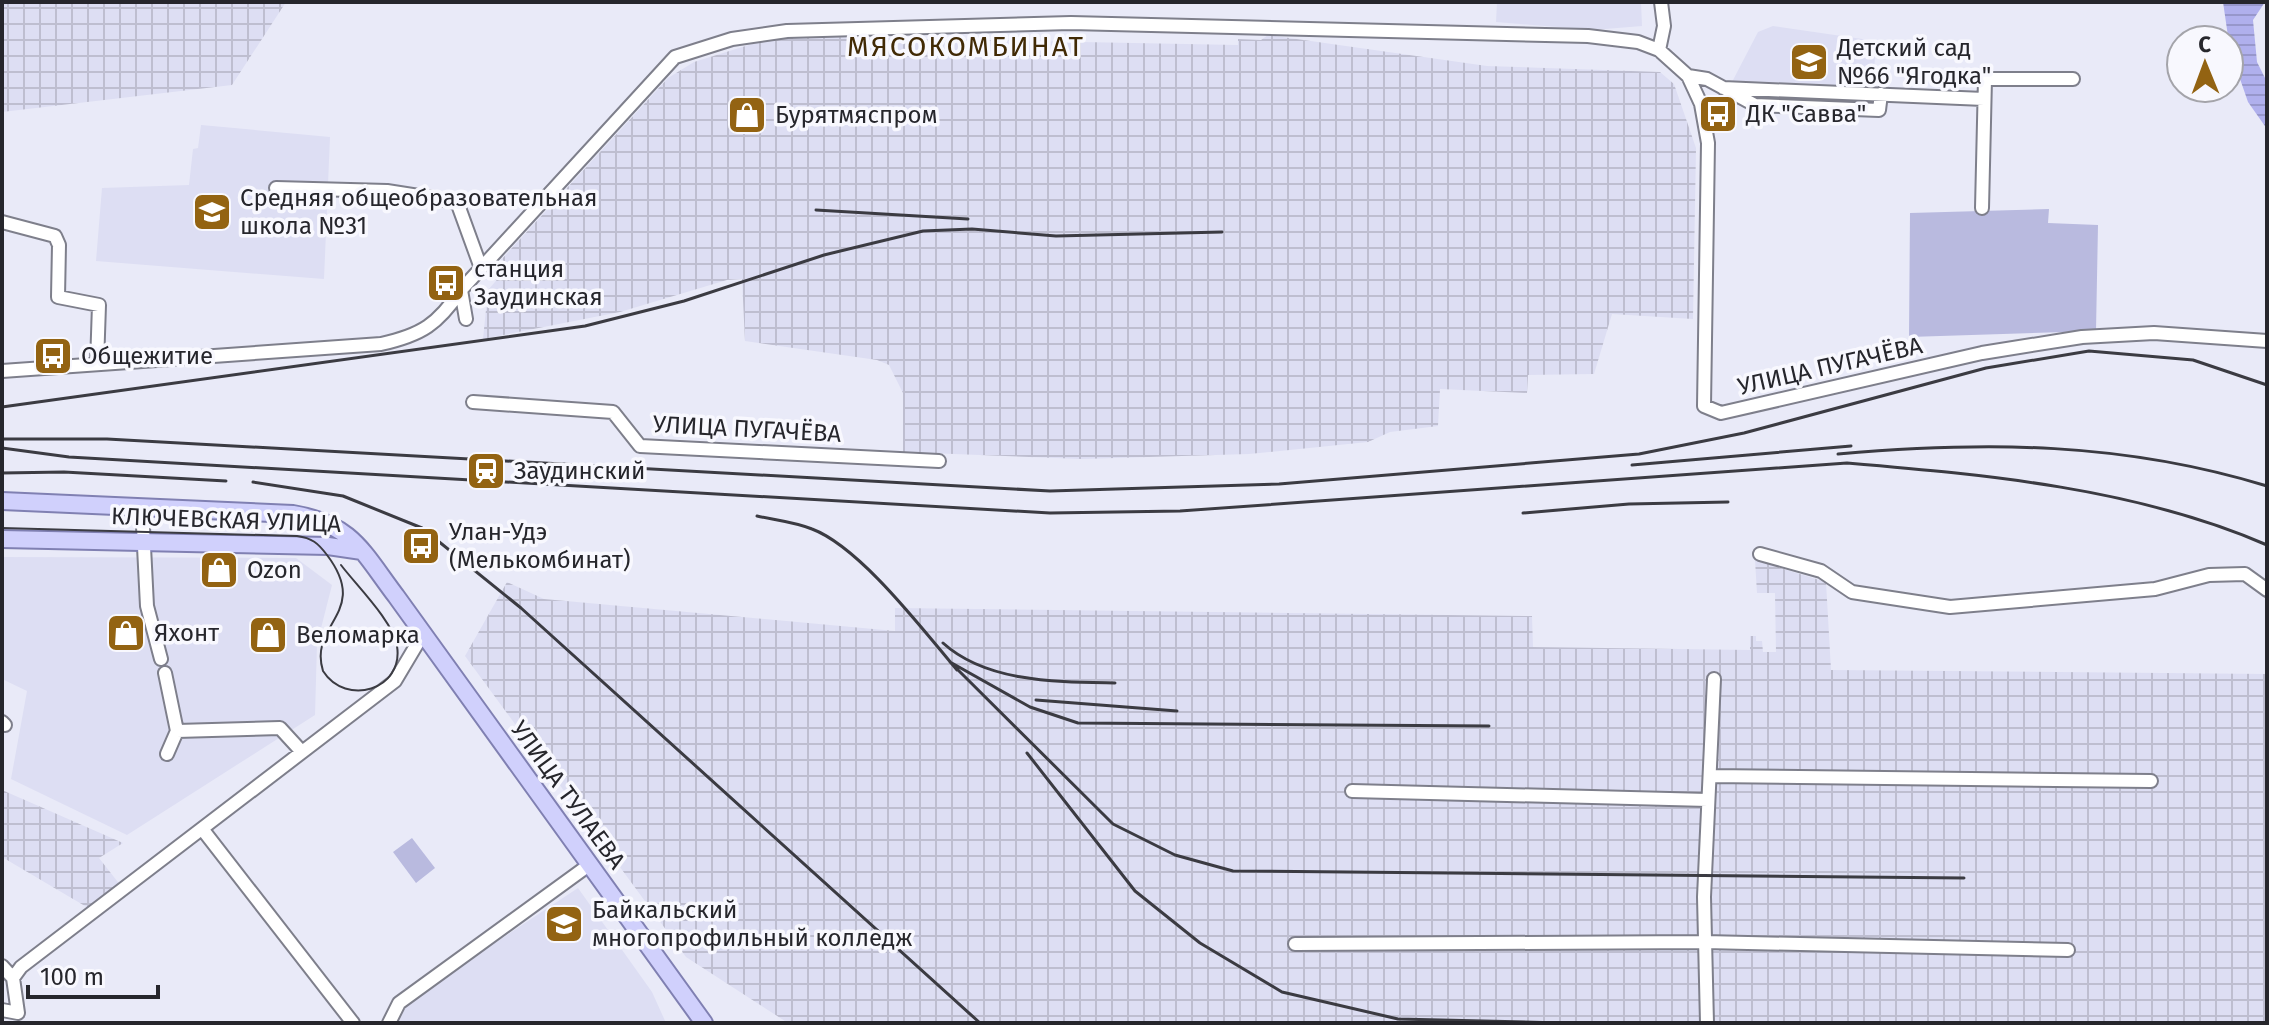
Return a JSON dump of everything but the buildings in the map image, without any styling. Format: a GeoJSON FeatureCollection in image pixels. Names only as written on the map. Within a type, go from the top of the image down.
{"type":"FeatureCollection","features":[{"type":"Feature","properties":{"kind":"main road","name":"КЛЮЧЕВСКАЯ УЛИЦА"},"geometry":{"type":"LineString","coordinates":[[2,501],[293,514],[318,518],[342,529],[362,551]]}},
{"type":"Feature","properties":{"kind":"main road","name":"КЛЮЧЕВСКАЯ УЛИЦА"},"geometry":{"type":"LineString","coordinates":[[2,539],[328,546],[362,551]]}},
{"type":"Feature","properties":{"kind":"main road","name":"УЛИЦА ТУЛАЕВА"},"geometry":{"type":"LineString","coordinates":[[362,551],[704,1023]]}},
{"type":"Feature","properties":{"kind":"street"},"geometry":{"type":"LineString","coordinates":[[1659,50],[1664,26],[1661,2]]}},
{"type":"Feature","properties":{"kind":"street"},"geometry":{"type":"LineString","coordinates":[[2,371],[381,344],[412,338],[443,317],[461,290],[675,57],[732,39],[787,31],[1071,23],[1588,36],[1638,42],[1659,50],[1688,76],[1707,79],[1723,88],[1984,99]]}},
{"type":"Feature","properties":{"kind":"street","name":"УЛИЦА ПУГАЧЁВА"},"geometry":{"type":"LineString","coordinates":[[1688,76],[1701,104],[1708,143],[1704,406],[1712,410],[1735,412],[1982,353],[2082,337],[2154,333],[2267,341]]}},
{"type":"Feature","properties":{"kind":"street"},"geometry":{"type":"LineString","coordinates":[[1982,208],[1985,79],[2073,79]]}},
{"type":"Feature","properties":{"kind":"street"},"geometry":{"type":"LineString","coordinates":[[276,188],[387,191],[457,202],[481,268]]}},
{"type":"Feature","properties":{"kind":"street"},"geometry":{"type":"LineString","coordinates":[[2,222],[55,236],[59,245],[58,297],[99,305],[97,364]]}},
{"type":"Feature","properties":{"kind":"street"},"geometry":{"type":"LineString","coordinates":[[461,290],[466,319]]}},
{"type":"Feature","properties":{"kind":"street","name":"УЛИЦА ПУГАЧЁВА"},"geometry":{"type":"LineString","coordinates":[[473,402],[613,412],[640,446],[939,461]]}},
{"type":"Feature","properties":{"kind":"street"},"geometry":{"type":"LineString","coordinates":[[142,507],[147,606],[161,659]]}},
{"type":"Feature","properties":{"kind":"street"},"geometry":{"type":"LineString","coordinates":[[1760,554],[1821,571],[1852,592],[1950,607],[2155,589],[2209,575],[2245,574],[2267,590]]}},
{"type":"Feature","properties":{"kind":"street"},"geometry":{"type":"LineString","coordinates":[[13,978],[21,967],[395,681],[423,634]]}},
{"type":"Feature","properties":{"kind":"street"},"geometry":{"type":"LineString","coordinates":[[165,673],[177,731],[167,754]]}},
{"type":"Feature","properties":{"kind":"street"},"geometry":{"type":"LineString","coordinates":[[1707,1023],[1705,942],[1714,679]]}},
{"type":"Feature","properties":{"kind":"street"},"geometry":{"type":"LineString","coordinates":[[177,731],[280,728],[302,752]]}},
{"type":"Feature","properties":{"kind":"street"},"geometry":{"type":"LineString","coordinates":[[1710,776],[2151,781]]}},
{"type":"Feature","properties":{"kind":"street"},"geometry":{"type":"LineString","coordinates":[[1352,791],[1708,800]]}},
{"type":"Feature","properties":{"kind":"street"},"geometry":{"type":"LineString","coordinates":[[203,830],[353,1023]]}},
{"type":"Feature","properties":{"kind":"street"},"geometry":{"type":"LineString","coordinates":[[389,1023],[399,1003],[589,865]]}},
{"type":"Feature","properties":{"kind":"street"},"geometry":{"type":"LineString","coordinates":[[1295,944],[1705,942],[2068,950]]}},
{"type":"Feature","properties":{"kind":"street"},"geometry":{"type":"LineString","coordinates":[[2,966],[13,978],[18,1013],[2,1010]]}},
{"type":"Feature","properties":{"kind":"shaded area"},"geometry":{"type":"Polygon","coordinates":[[[2,2],[286,2],[232,85],[2,112],[2,2]]]}},
{"type":"Feature","properties":{"kind":"shaded area"},"geometry":{"type":"Polygon","coordinates":[[[1497,2],[1641,2],[1642,26],[1593,30],[1496,22],[1497,2]]]}},
{"type":"Feature","properties":{"kind":"shaded area"},"geometry":{"type":"Polygon","coordinates":[[[2223,2],[2265,2],[2253,20],[2257,62],[2267,82],[2267,129],[2245,93],[2245,24],[2226,24],[2223,2]]]}},
{"type":"Feature","properties":{"kind":"shaded area","name":"Детский сад №66 \"Ягодка\""},"geometry":{"type":"Polygon","coordinates":[[[1773,26],[1876,41],[1873,88],[1732,82],[1758,32],[1773,26]]]}},
{"type":"Feature","properties":{"kind":"shaded area","name":"Бурятмяспром"},"geometry":{"type":"Polygon","coordinates":[[[1268,35],[1487,66],[1660,72],[1674,84],[1696,148],[1693,319],[1612,314],[1594,374],[1528,375],[1527,393],[1440,389],[1438,426],[1390,432],[1368,442],[1249,454],[1082,459],[903,452],[903,393],[889,365],[877,360],[745,341],[742,279],[727,280],[620,312],[483,339],[488,290],[508,267],[501,260],[668,78],[694,62],[778,36],[1238,45],[1238,39],[1261,40],[1268,35]]]}},
{"type":"Feature","properties":{"kind":"shaded area","name":"Средняя общеобразовательная школа №31"},"geometry":{"type":"Polygon","coordinates":[[[201,125],[330,137],[324,279],[96,261],[102,188],[189,185],[193,149],[198,148],[201,125]]]}},
{"type":"Feature","properties":{"kind":"shaded area"},"geometry":{"type":"Polygon","coordinates":[[[2049,209],[2048,223],[2098,225],[2096,331],[1909,337],[1910,213],[2049,209]]]}},
{"type":"Feature","properties":{"kind":"shaded area"},"geometry":{"type":"Polygon","coordinates":[[[2,557],[296,558],[332,585],[317,644],[315,715],[127,835],[11,779],[27,691],[2,679],[2,557]]]}},
{"type":"Feature","properties":{"kind":"shaded area"},"geometry":{"type":"Polygon","coordinates":[[[1755,560],[1826,582],[1831,670],[2267,674],[2267,1023],[788,1023],[686,957],[465,656],[507,582],[544,599],[895,631],[895,608],[1532,616],[1533,647],[1750,650],[1750,636],[1756,636],[1756,641],[1762,641],[1763,652],[1776,652],[1775,593],[1757,593],[1755,560]]]}},
{"type":"Feature","properties":{"kind":"shaded area"},"geometry":{"type":"Polygon","coordinates":[[[2,790],[123,843],[99,858],[121,886],[90,909],[2,857],[2,790]]]}},
{"type":"Feature","properties":{"kind":"shaded area"},"geometry":{"type":"Polygon","coordinates":[[[412,838],[435,868],[416,883],[393,852],[412,838]]]}},
{"type":"Feature","properties":{"kind":"shaded area","name":"Байкальский многопрофильный колледж"},"geometry":{"type":"Polygon","coordinates":[[[578,888],[652,992],[666,1023],[395,1023],[398,1012],[422,991],[578,888]]]}},
{"type":"Feature","properties":{"kind":"tram line"},"geometry":{"type":"LineString","coordinates":[[2,528],[297,536],[311,540],[327,555],[339,575],[343,591],[341,605],[323,641],[323,671],[333,682],[358,691],[383,683],[392,674],[397,661],[397,646],[389,626],[341,565]]}},
{"type":"Feature","properties":{"kind":"railway"},"geometry":{"type":"LineString","coordinates":[[816,210],[968,219]]}},
{"type":"Feature","properties":{"kind":"railway"},"geometry":{"type":"LineString","coordinates":[[2,407],[585,326],[684,301],[824,255],[923,231],[972,229],[1056,236],[1222,232]]}},
{"type":"Feature","properties":{"kind":"railway"},"geometry":{"type":"LineString","coordinates":[[2,439],[107,439],[1050,491],[1279,484],[1639,454],[1744,433],[1986,368],[2089,351],[2193,360],[2267,385]]}},
{"type":"Feature","properties":{"kind":"railway"},"geometry":{"type":"LineString","coordinates":[[1632,465],[1851,446]]}},
{"type":"Feature","properties":{"kind":"railway"},"geometry":{"type":"LineString","coordinates":[[1838,454],[1948,447],[2054,449],[2160,461],[2267,486]]}},
{"type":"Feature","properties":{"kind":"railway"},"geometry":{"type":"LineString","coordinates":[[2,448],[69,457],[1050,513],[1180,511],[1847,463],[2007,479],[2114,497],[2166,510],[2267,545]]}},
{"type":"Feature","properties":{"kind":"railway"},"geometry":{"type":"LineString","coordinates":[[2,473],[64,472],[226,481]]}},
{"type":"Feature","properties":{"kind":"railway"},"geometry":{"type":"LineString","coordinates":[[253,482],[343,496],[422,528],[521,608],[980,1023]]}},
{"type":"Feature","properties":{"kind":"railway"},"geometry":{"type":"LineString","coordinates":[[1523,513],[1629,504],[1728,502]]}},
{"type":"Feature","properties":{"kind":"railway"},"geometry":{"type":"LineString","coordinates":[[757,516],[812,529],[850,553],[890,591],[957,670]]}},
{"type":"Feature","properties":{"kind":"railway"},"geometry":{"type":"LineString","coordinates":[[943,643],[961,656],[1002,673],[1024,678],[1115,683]]}},
{"type":"Feature","properties":{"kind":"railway"},"geometry":{"type":"LineString","coordinates":[[1489,726],[1078,723],[1030,707],[950,662],[1113,824],[1175,855],[1233,871],[1964,878]]}},
{"type":"Feature","properties":{"kind":"railway"},"geometry":{"type":"LineString","coordinates":[[1036,700],[1177,711]]}},
{"type":"Feature","properties":{"kind":"railway"},"geometry":{"type":"LineString","coordinates":[[1027,753],[1135,891],[1200,943],[1282,992],[1398,1019],[1562,1023]]}},
{"type":"Feature","properties":{"kind":"place","name":"Детский сад №66 \"Ягодка\""},"geometry":{"type":"Point","coordinates":[1809,62]}},
{"type":"Feature","properties":{"kind":"place","name":"ДК \"Савва\""},"geometry":{"type":"Point","coordinates":[1718,114]}},
{"type":"Feature","properties":{"kind":"place","name":"Бурятмяспром"},"geometry":{"type":"Point","coordinates":[747,115]}},
{"type":"Feature","properties":{"kind":"place","name":"Средняя общеобразовательная школа №31"},"geometry":{"type":"Point","coordinates":[212,212]}},
{"type":"Feature","properties":{"kind":"place","name":"станция Заудинская"},"geometry":{"type":"Point","coordinates":[446,283]}},
{"type":"Feature","properties":{"kind":"place","name":"Общежитие"},"geometry":{"type":"Point","coordinates":[53,356]}},
{"type":"Feature","properties":{"kind":"place","name":"Заудинский"},"geometry":{"type":"Point","coordinates":[486,471]}},
{"type":"Feature","properties":{"kind":"place","name":"Улан-Удэ (Мелькомбинат)"},"geometry":{"type":"Point","coordinates":[421,546]}},
{"type":"Feature","properties":{"kind":"place","name":"Ozon"},"geometry":{"type":"Point","coordinates":[219,570]}},
{"type":"Feature","properties":{"kind":"place","name":"Яхонт"},"geometry":{"type":"Point","coordinates":[126,633]}},
{"type":"Feature","properties":{"kind":"place","name":"Веломарка"},"geometry":{"type":"Point","coordinates":[268,635]}},
{"type":"Feature","properties":{"kind":"place","name":"Байкальский многопрофильный колледж"},"geometry":{"type":"Point","coordinates":[564,924]}},
{"type":"Feature","properties":{"kind":"district","name":"МЯСОКОМБИНАТ"},"geometry":{"type":"Point","coordinates":[966,46]}}]}
